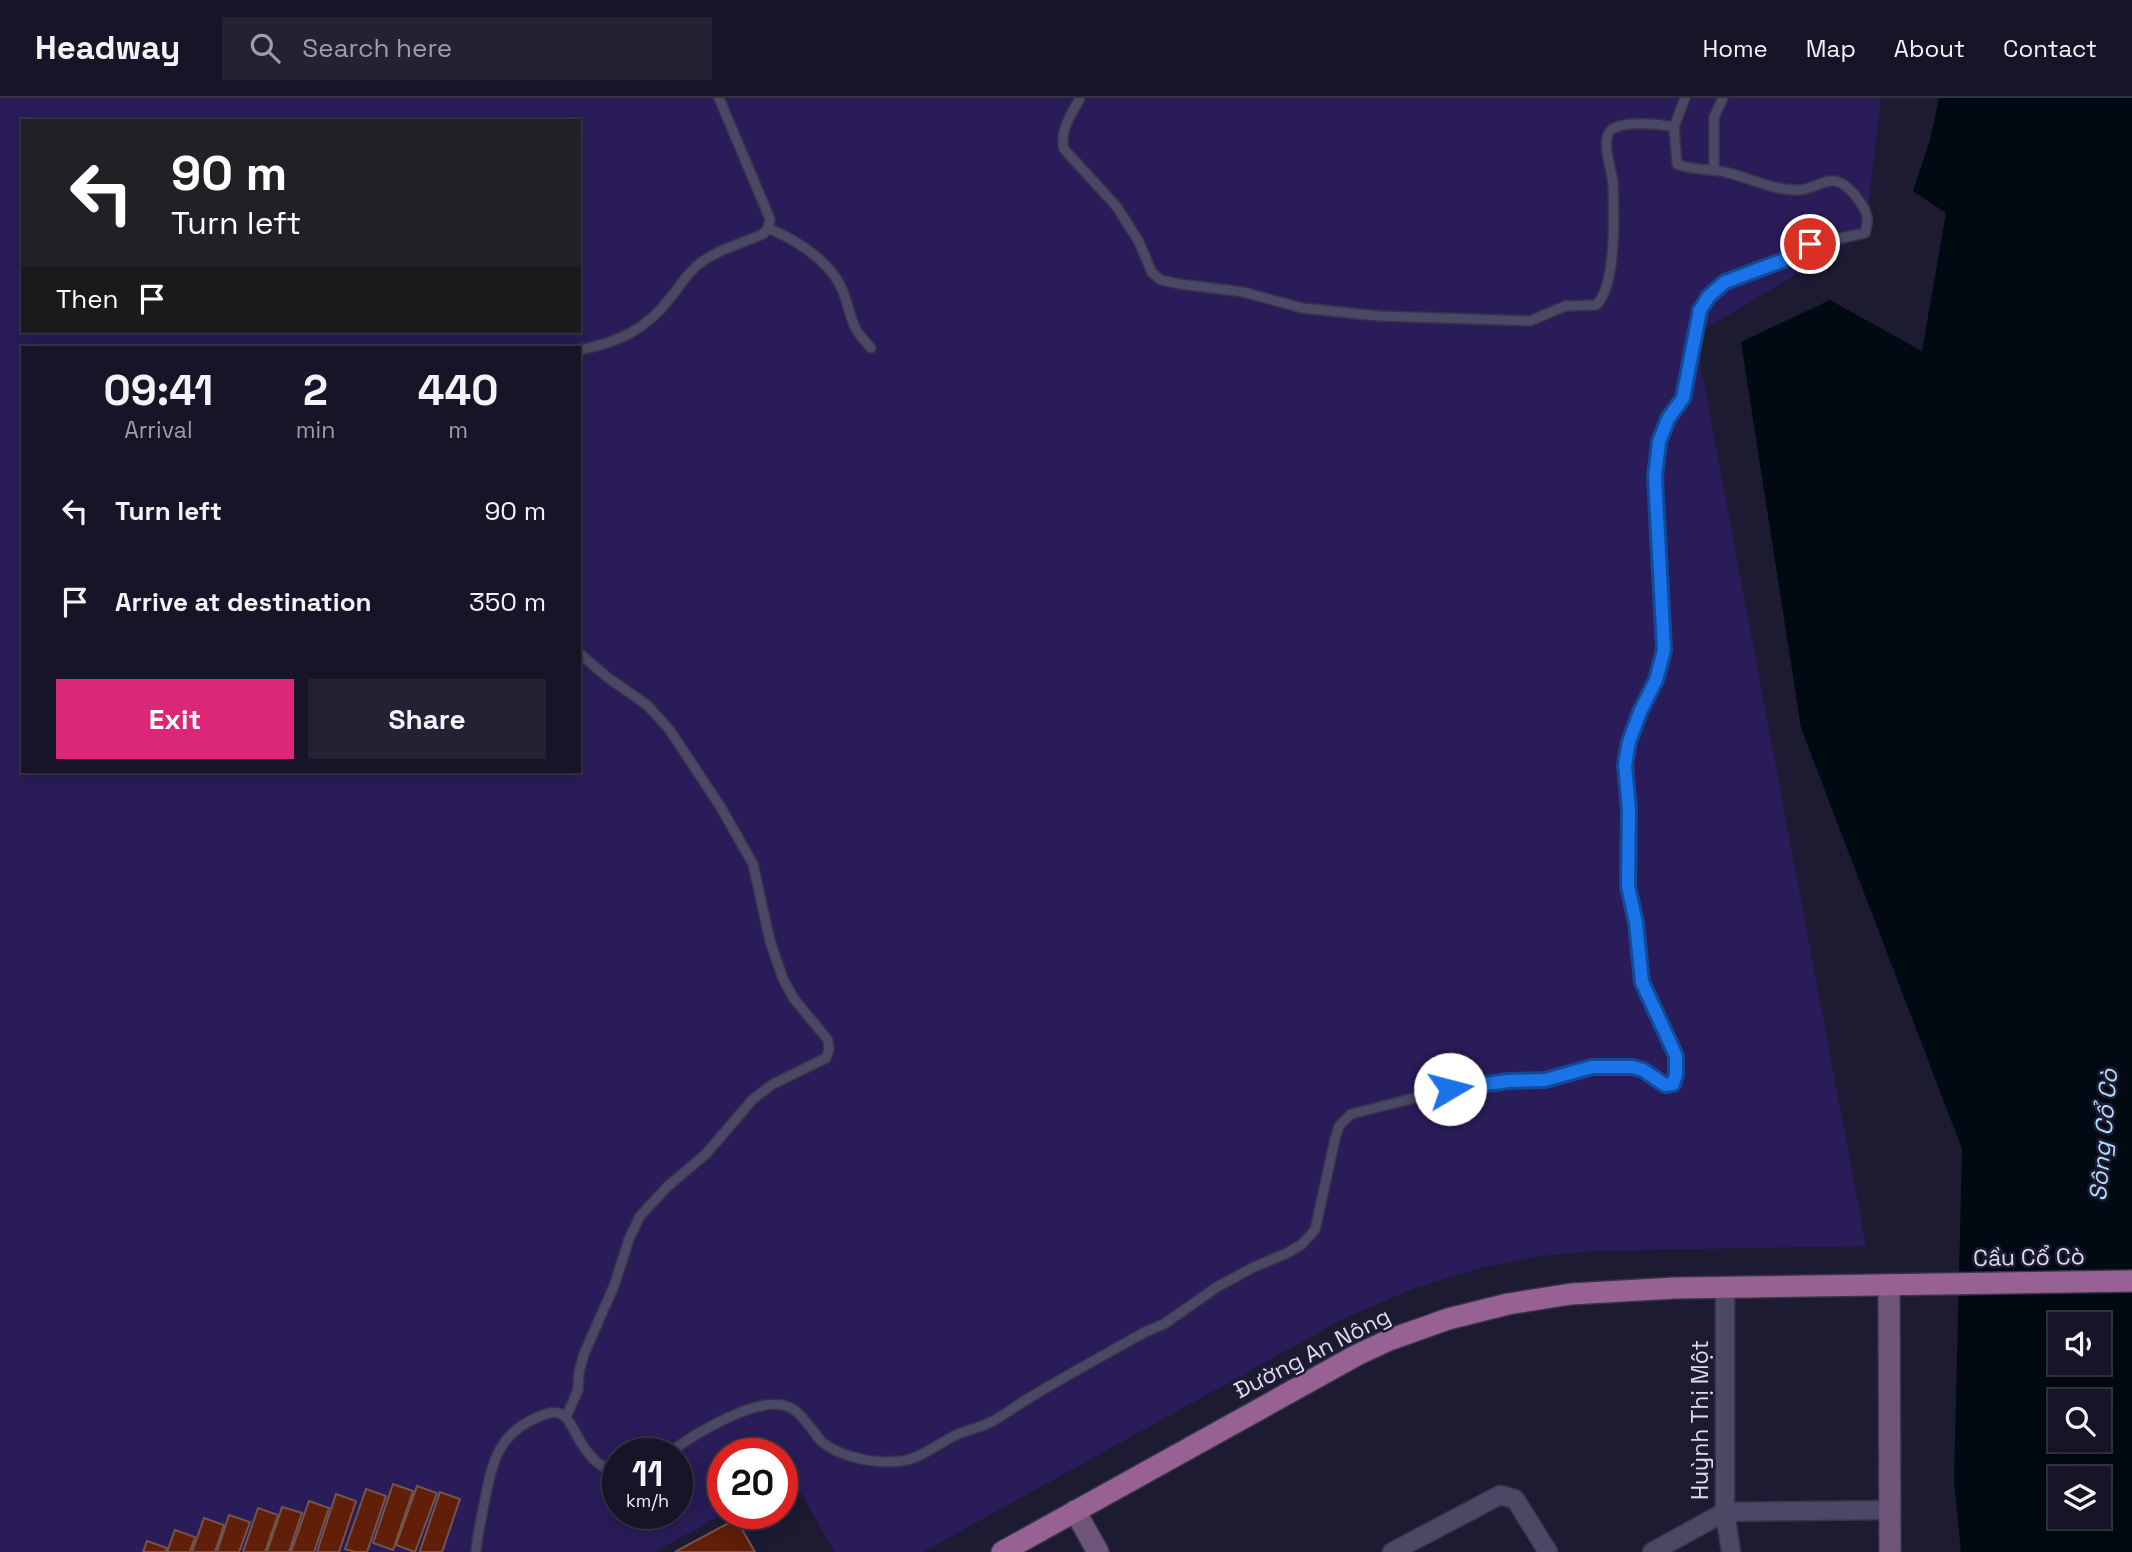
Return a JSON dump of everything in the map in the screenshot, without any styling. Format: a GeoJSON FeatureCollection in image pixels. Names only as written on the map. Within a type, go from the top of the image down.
{"type":"FeatureCollection","features":[{"type":"Feature","properties":{"kind":"main road","name":"Cầu Cổ Cò"},"geometry":{"type":"LineString","coordinates":[[1926,1285],[2132,1281]]}},
{"type":"Feature","properties":{"kind":"main road","name":"Đường An Nông"},"geometry":{"type":"LineString","coordinates":[[1002,1552],[1357,1355],[1429,1325],[1477,1311],[1539,1298],[1617,1291],[1926,1285]]}},
{"type":"Feature","properties":{"kind":"street"},"geometry":{"type":"LineString","coordinates":[[1889,1285],[1890,1552]]}},
{"type":"Feature","properties":{"kind":"street","name":"Huỳnh Thị Một"},"geometry":{"type":"LineString","coordinates":[[1725,1288],[1725,1512],[1731,1552]]}},
{"type":"Feature","properties":{"kind":"street"},"geometry":{"type":"LineString","coordinates":[[1392,1552],[1500,1495],[1515,1499],[1548,1552]]}},
{"type":"Feature","properties":{"kind":"street"},"geometry":{"type":"LineString","coordinates":[[1653,1552],[1725,1512],[1889,1510]]}},
{"type":"Feature","properties":{"kind":"street"},"geometry":{"type":"LineString","coordinates":[[1075,1511],[1098,1552]]}},
{"type":"Feature","properties":{"kind":"lane"},"geometry":{"type":"LineString","coordinates":[[581,350],[607,344],[639,329],[659,313],[699,263],[763,234],[768,228],[770,219],[719,98]]}},
{"type":"Feature","properties":{"kind":"lane"},"geometry":{"type":"LineString","coordinates":[[1080,98],[1064,128],[1064,149],[1117,207],[1133,231],[1152,273],[1157,277],[1180,284],[1259,295],[1302,308],[1393,317],[1530,321],[1565,306],[1596,305],[1606,291],[1611,272],[1613,182],[1606,141],[1608,133],[1615,128],[1652,123],[1674,127]]}},
{"type":"Feature","properties":{"kind":"lane"},"geometry":{"type":"LineString","coordinates":[[692,1438],[749,1408],[781,1405],[793,1409],[822,1441],[842,1455],[900,1462],[915,1459],[959,1434],[992,1422],[1029,1398],[1164,1324],[1217,1287],[1301,1245],[1315,1230],[1335,1139],[1339,1126],[1350,1114],[1450,1089],[1508,1081],[1545,1080],[1592,1067],[1633,1067],[1643,1070],[1665,1085],[1673,1084],[1676,1056],[1642,982],[1636,923],[1628,886],[1629,809],[1625,765],[1629,742],[1656,680],[1664,650],[1655,477],[1659,442],[1668,419],[1683,398],[1700,310],[1709,296],[1725,282],[1784,260],[1810,244],[1866,233],[1867,218],[1861,204],[1842,183],[1831,181],[1802,190],[1788,189],[1714,170],[1677,164],[1674,127],[1685,98]]}},
{"type":"Feature","properties":{"kind":"lane"},"geometry":{"type":"LineString","coordinates":[[1714,170],[1714,117],[1723,98]]}},
{"type":"Feature","properties":{"kind":"lane"},"geometry":{"type":"LineString","coordinates":[[768,228],[786,236],[818,259],[832,274],[839,284],[858,333],[872,348]]}},
{"type":"Feature","properties":{"kind":"lane"},"geometry":{"type":"LineString","coordinates":[[566,1417],[578,1390],[584,1354],[614,1286],[629,1239],[640,1216],[668,1186],[706,1154],[753,1099],[774,1084],[826,1058],[829,1050],[823,1031],[794,999],[783,979],[770,941],[753,864],[720,806],[662,721],[647,705],[581,655]]}},
{"type":"Feature","properties":{"kind":"lane"},"geometry":{"type":"LineString","coordinates":[[476,1552],[491,1466],[498,1450],[509,1436],[532,1419],[546,1413],[566,1417],[592,1460],[602,1468]]}},
{"type":"Feature","properties":{"kind":"shaded area"},"geometry":{"type":"Polygon","coordinates":[[[0,98],[1881,98],[1865,233],[1695,335],[1866,1246],[1591,1251],[1542,1256],[1484,1267],[1417,1287],[1343,1319],[923,1552],[835,1552],[798,1488],[798,1438],[707,1438],[707,1523],[655,1552],[0,1552],[0,98]]]}},
{"type":"Feature","properties":{"kind":"water","name":"Sông Cổ Cò"},"geometry":{"type":"Polygon","coordinates":[[[1939,98],[2132,98],[2132,1552],[1961,1552],[1954,1481],[1962,1149],[1801,728],[1741,342],[1830,300],[1922,351],[1946,213],[1913,191],[1930,140],[1939,98]]]}},
{"type":"Feature","properties":{"kind":"building"},"geometry":{"type":"Polygon","coordinates":[[[393,1484],[413,1491],[393,1550],[373,1543],[393,1484]]]}},
{"type":"Feature","properties":{"kind":"building"},"geometry":{"type":"Polygon","coordinates":[[[417,1486],[437,1493],[415,1552],[396,1545],[417,1486]]]}},
{"type":"Feature","properties":{"kind":"building"},"geometry":{"type":"Polygon","coordinates":[[[366,1489],[386,1496],[367,1552],[356,1552],[345,1549],[366,1489]]]}},
{"type":"Feature","properties":{"kind":"building"},"geometry":{"type":"Polygon","coordinates":[[[440,1492],[460,1499],[442,1552],[422,1552],[420,1551],[440,1492]]]}},
{"type":"Feature","properties":{"kind":"building"},"geometry":{"type":"Polygon","coordinates":[[[336,1494],[356,1501],[339,1552],[317,1552],[336,1494]]]}},
{"type":"Feature","properties":{"kind":"building"},"geometry":{"type":"Polygon","coordinates":[[[309,1501],[329,1508],[314,1552],[291,1552],[309,1501]]]}},
{"type":"Feature","properties":{"kind":"building"},"geometry":{"type":"Polygon","coordinates":[[[282,1507],[302,1513],[289,1552],[267,1552],[282,1507]]]}},
{"type":"Feature","properties":{"kind":"building"},"geometry":{"type":"Polygon","coordinates":[[[258,1508],[278,1515],[265,1552],[243,1552],[258,1508]]]}},
{"type":"Feature","properties":{"kind":"building"},"geometry":{"type":"Polygon","coordinates":[[[229,1515],[250,1522],[239,1552],[217,1552],[229,1515]]]}},
{"type":"Feature","properties":{"kind":"building"},"geometry":{"type":"Polygon","coordinates":[[[204,1518],[224,1525],[215,1552],[192,1552],[204,1518]]]}},
{"type":"Feature","properties":{"kind":"building"},"geometry":{"type":"Polygon","coordinates":[[[718,1529],[742,1529],[755,1552],[675,1552],[718,1529]]]}},
{"type":"Feature","properties":{"kind":"building"},"geometry":{"type":"Polygon","coordinates":[[[175,1530],[195,1537],[190,1552],[167,1552],[175,1530]]]}},
{"type":"Feature","properties":{"kind":"building"},"geometry":{"type":"Polygon","coordinates":[[[147,1541],[167,1548],[165,1552],[143,1552],[147,1541]]]}},
{"type":"Feature","properties":{"kind":"route"},"geometry":{"type":"LineString","coordinates":[[1450,1089],[1508,1081],[1545,1080],[1592,1067],[1621,1066],[1643,1070],[1665,1085],[1673,1084],[1676,1056],[1642,982],[1636,923],[1628,886],[1629,809],[1625,765],[1629,742],[1656,680],[1664,650],[1655,477],[1659,442],[1668,419],[1683,398],[1700,310],[1709,296],[1725,282],[1784,260],[1810,244]]}}]}
